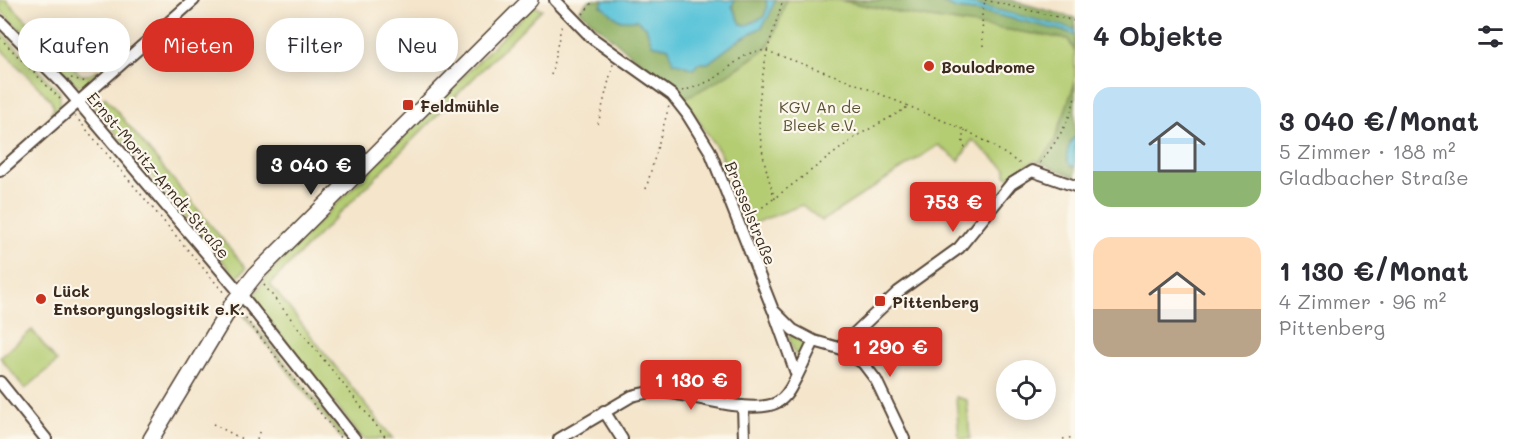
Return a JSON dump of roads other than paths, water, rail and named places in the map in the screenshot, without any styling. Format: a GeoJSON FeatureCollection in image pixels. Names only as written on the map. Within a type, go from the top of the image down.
{"type":"FeatureCollection","features":[{"type":"Feature","properties":{"kind":"main road"},"geometry":{"type":"LineString","coordinates":[[151,439],[236,298],[256,274],[530,0]]}},
{"type":"Feature","properties":{"kind":"street"},"geometry":{"type":"LineString","coordinates":[[0,171],[194,0]]}},
{"type":"Feature","properties":{"kind":"street","name":"Brasselstraße"},"geometry":{"type":"LineString","coordinates":[[555,0],[592,38],[672,95],[710,151],[773,310],[793,330],[814,341],[839,348],[863,363],[876,380],[904,439]]}},
{"type":"Feature","properties":{"kind":"street","name":"Ernst-Moritz-Arndt-Straße"},"geometry":{"type":"LineString","coordinates":[[0,21],[62,83],[74,107],[355,439]]}},
{"type":"Feature","properties":{"kind":"street"},"geometry":{"type":"LineString","coordinates":[[839,348],[898,292],[959,248],[1011,184],[1032,171],[1075,186]]}},
{"type":"Feature","properties":{"kind":"street"},"geometry":{"type":"LineString","coordinates":[[773,310],[797,376]]}},
{"type":"Feature","properties":{"kind":"street"},"geometry":{"type":"LineString","coordinates":[[560,439],[604,411],[632,396],[645,392],[663,392],[743,406],[770,405],[781,400],[791,389],[814,341]]}},
{"type":"Feature","properties":{"kind":"street"},"geometry":{"type":"LineString","coordinates":[[0,382],[46,439]]}},
{"type":"Feature","properties":{"kind":"street"},"geometry":{"type":"LineString","coordinates":[[743,406],[744,439]]}},
{"type":"Feature","properties":{"kind":"street"},"geometry":{"type":"LineString","coordinates":[[604,411],[622,439]]}},
{"type":"Feature","properties":{"kind":"water"},"geometry":{"type":"Polygon","coordinates":[[[604,0],[735,0],[732,6],[741,24],[747,25],[764,17],[767,8],[766,0],[775,0],[762,27],[739,40],[708,63],[698,63],[694,69],[673,62],[669,48],[652,44],[646,27],[637,20],[619,20],[601,5],[604,0]]]}},
{"type":"Feature","properties":{"kind":"water"},"geometry":{"type":"Polygon","coordinates":[[[936,0],[956,0],[1074,29],[1075,35],[984,12],[956,9],[936,0]]]}},
{"type":"Feature","properties":{"kind":"water"},"geometry":{"type":"Polygon","coordinates":[[[1075,136],[1075,167],[1068,162],[1067,154],[1075,136]]]}},
{"type":"Feature","properties":{"kind":"place","name":"Boulodrome"},"geometry":{"type":"Point","coordinates":[929,66]}},
{"type":"Feature","properties":{"kind":"place","name":"Feldmühle"},"geometry":{"type":"Point","coordinates":[408,105]}},
{"type":"Feature","properties":{"kind":"place","name":"Lück Entsorgungslogsitik e.K."},"geometry":{"type":"Point","coordinates":[41,299]}},
{"type":"Feature","properties":{"kind":"place","name":"Pittenberg"},"geometry":{"type":"Point","coordinates":[880,301]}},
{"type":"Feature","properties":{"kind":"park label","name":"KGV An de Bleek e.V."},"geometry":{"type":"Point","coordinates":[820,115]}}]}
